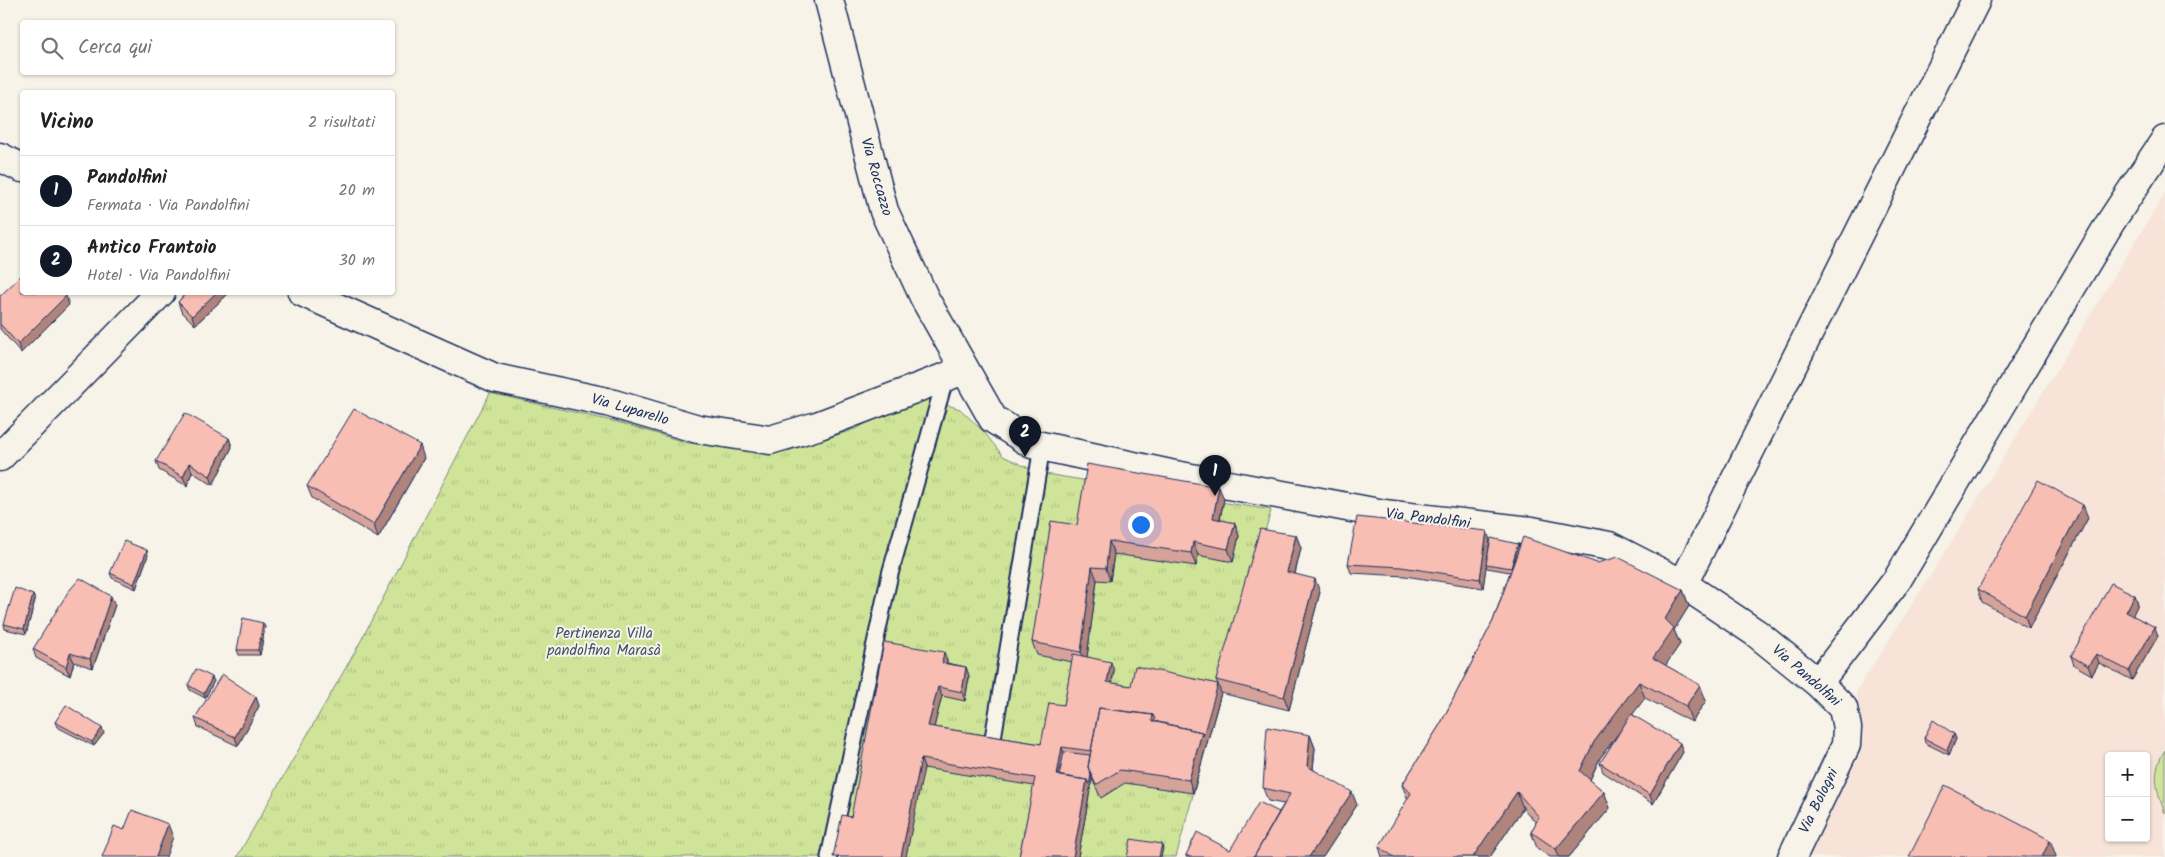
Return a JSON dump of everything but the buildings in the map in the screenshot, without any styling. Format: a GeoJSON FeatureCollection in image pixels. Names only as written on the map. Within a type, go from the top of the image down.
{"type":"FeatureCollection","features":[{"type":"Feature","properties":{"kind":"street","name":"Via Roccazzo"},"geometry":{"type":"LineString","coordinates":[[829,0],[884,211],[925,298],[955,373]]}},
{"type":"Feature","properties":{"kind":"street"},"geometry":{"type":"LineString","coordinates":[[1683,584],[1976,0]]}},
{"type":"Feature","properties":{"kind":"street"},"geometry":{"type":"LineString","coordinates":[[1818,683],[1897,580],[2110,223],[2165,140]]}},
{"type":"Feature","properties":{"kind":"street"},"geometry":{"type":"LineString","coordinates":[[0,157],[20,167]]}},
{"type":"Feature","properties":{"kind":"street"},"geometry":{"type":"LineString","coordinates":[[0,457],[158,295]]}},
{"type":"Feature","properties":{"kind":"street","name":"Via Luparello"},"geometry":{"type":"LineString","coordinates":[[309,295],[495,378],[607,402],[698,429],[770,440],[817,426],[955,373]]}},
{"type":"Feature","properties":{"kind":"street","name":"Via Pandolfini"},"geometry":{"type":"LineString","coordinates":[[955,373],[993,419],[1032,444],[1042,447],[1170,474],[1384,514],[1532,531],[1609,546],[1683,584],[1756,632],[1818,683],[1844,708],[1847,728],[1846,745]]}},
{"type":"Feature","properties":{"kind":"street","name":"Via Bologni"},"geometry":{"type":"LineString","coordinates":[[1792,857],[1846,745]]}},
{"type":"Feature","properties":{"kind":"lane"},"geometry":{"type":"LineString","coordinates":[[829,857],[890,574],[955,373]]}},
{"type":"Feature","properties":{"kind":"lane"},"geometry":{"type":"LineString","coordinates":[[992,744],[1042,447]]}},
{"type":"Feature","properties":{"kind":"shaded area"},"geometry":{"type":"Polygon","coordinates":[[[2165,193],[2165,857],[1805,857],[1864,741],[1856,692],[1946,551],[2165,193]]]}},
{"type":"Feature","properties":{"kind":"green space","name":"Pertinenza Villa pandolfina Marasà"},"geometry":{"type":"Polygon","coordinates":[[[490,393],[621,423],[688,443],[788,451],[858,428],[895,406],[925,398],[960,409],[984,432],[1003,456],[1039,473],[1271,510],[1176,857],[237,857],[356,650],[490,393]]]}},
{"type":"Feature","properties":{"kind":"green space"},"geometry":{"type":"Polygon","coordinates":[[[2165,750],[2165,813],[2157,788],[2156,773],[2165,750]]]}},
{"type":"Feature","properties":{"kind":"place","name":"Antico Frantoio"},"geometry":{"type":"Point","coordinates":[1025,457]}},
{"type":"Feature","properties":{"kind":"place","name":"Pandolfini"},"geometry":{"type":"Point","coordinates":[1215,496]}}]}
